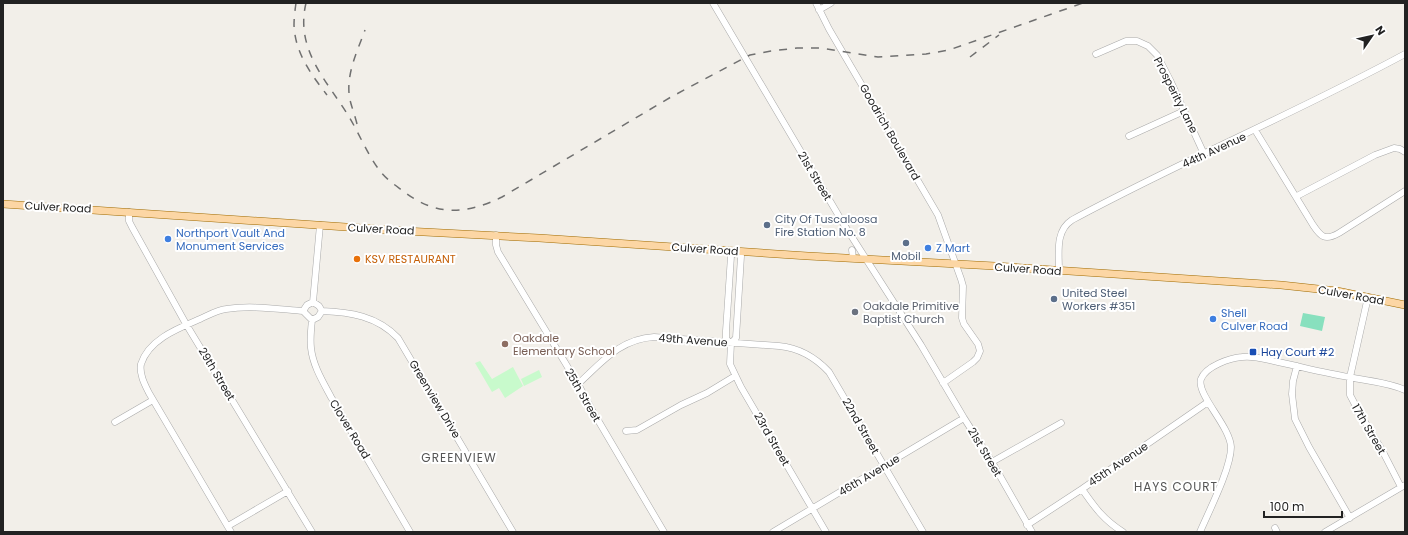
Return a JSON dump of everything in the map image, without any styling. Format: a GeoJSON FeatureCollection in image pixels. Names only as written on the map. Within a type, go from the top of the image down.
{"type":"FeatureCollection","features":[{"type":"Feature","properties":{"kind":"main road","name":"Culver Road"},"geometry":{"type":"LineString","coordinates":[[3,204],[1281,285],[1337,291],[1405,305]]}},
{"type":"Feature","properties":{"kind":"street","name":"21st Street"},"geometry":{"type":"LineString","coordinates":[[713,3],[843,223],[921,345],[992,462],[1032,532]]}},
{"type":"Feature","properties":{"kind":"street","name":"Goodrich Boulevard"},"geometry":{"type":"LineString","coordinates":[[816,3],[938,215],[957,264]]}},
{"type":"Feature","properties":{"kind":"street"},"geometry":{"type":"LineString","coordinates":[[819,10],[831,3]]}},
{"type":"Feature","properties":{"kind":"street","name":"Prosperity Lane"},"geometry":{"type":"LineString","coordinates":[[1096,54],[1126,41],[1137,41],[1148,46],[1157,55],[1204,154]]}},
{"type":"Feature","properties":{"kind":"street","name":"44th Avenue"},"geometry":{"type":"LineString","coordinates":[[1059,271],[1060,235],[1066,224],[1095,207],[1371,73],[1405,54]]}},
{"type":"Feature","properties":{"kind":"street"},"geometry":{"type":"LineString","coordinates":[[1129,136],[1184,111]]}},
{"type":"Feature","properties":{"kind":"street"},"geometry":{"type":"LineString","coordinates":[[1255,130],[1320,234],[1326,237],[1339,233],[1405,191]]}},
{"type":"Feature","properties":{"kind":"street"},"geometry":{"type":"LineString","coordinates":[[1297,196],[1375,155],[1394,148],[1405,152]]}},
{"type":"Feature","properties":{"kind":"street","name":"29th Street"},"geometry":{"type":"LineString","coordinates":[[129,212],[129,221],[132,227],[186,324],[312,532]]}},
{"type":"Feature","properties":{"kind":"street"},"geometry":{"type":"LineString","coordinates":[[313,302],[320,225]]}},
{"type":"Feature","properties":{"kind":"street","name":"25th Street"},"geometry":{"type":"LineString","coordinates":[[496,236],[498,252],[578,384],[601,426],[664,532]]}},
{"type":"Feature","properties":{"kind":"street"},"geometry":{"type":"LineString","coordinates":[[852,250],[853,258]]}},
{"type":"Feature","properties":{"kind":"street","name":"23rd Street"},"geometry":{"type":"LineString","coordinates":[[731,343],[726,339],[726,331],[731,256],[737,251],[741,256],[737,326],[736,338],[731,343],[730,364],[735,376],[826,532]]}},
{"type":"Feature","properties":{"kind":"street"},"geometry":{"type":"LineString","coordinates":[[943,383],[973,362],[977,358],[980,351],[978,344],[964,324],[962,318],[962,286],[957,264]]}},
{"type":"Feature","properties":{"kind":"street","name":"17th Street"},"geometry":{"type":"LineString","coordinates":[[1368,297],[1350,377],[1350,395],[1403,486]]}},
{"type":"Feature","properties":{"kind":"street"},"geometry":{"type":"LineString","coordinates":[[303,311],[306,305],[313,302]]}},
{"type":"Feature","properties":{"kind":"street"},"geometry":{"type":"LineString","coordinates":[[288,491],[230,529],[153,400],[143,381],[141,366],[147,353],[156,342],[186,324],[218,310],[256,307],[303,311],[312,320],[318,317],[322,311],[319,306],[313,302]]}},
{"type":"Feature","properties":{"kind":"street","name":"Greenview Drive"},"geometry":{"type":"LineString","coordinates":[[322,311],[355,314],[367,318],[384,326],[398,338],[513,532]]}},
{"type":"Feature","properties":{"kind":"street","name":"Clover Road"},"geometry":{"type":"LineString","coordinates":[[312,320],[312,356],[319,375],[410,532]]}},
{"type":"Feature","properties":{"kind":"street","name":"49th Avenue"},"geometry":{"type":"LineString","coordinates":[[578,384],[618,349],[635,340],[654,337],[786,346],[804,353],[820,364]]}},
{"type":"Feature","properties":{"kind":"street"},"geometry":{"type":"LineString","coordinates":[[1200,532],[1223,477],[1231,447],[1224,426],[1208,402],[1201,386],[1201,380],[1209,371],[1224,361],[1249,356],[1367,380],[1405,390]]}},
{"type":"Feature","properties":{"kind":"street","name":"22nd Street"},"geometry":{"type":"LineString","coordinates":[[820,364],[829,372],[923,532]]}},
{"type":"Feature","properties":{"kind":"street"},"geometry":{"type":"LineString","coordinates":[[1297,366],[1292,394],[1295,420],[1309,448],[1350,518]]}},
{"type":"Feature","properties":{"kind":"street"},"geometry":{"type":"LineString","coordinates":[[626,431],[637,430],[681,405],[707,394],[735,376]]}},
{"type":"Feature","properties":{"kind":"street"},"geometry":{"type":"LineString","coordinates":[[115,422],[153,400]]}},
{"type":"Feature","properties":{"kind":"street","name":"45th Avenue"},"geometry":{"type":"LineString","coordinates":[[1027,525],[1208,402]]}},
{"type":"Feature","properties":{"kind":"street","name":"46th Avenue"},"geometry":{"type":"LineString","coordinates":[[773,532],[964,418]]}},
{"type":"Feature","properties":{"kind":"street"},"geometry":{"type":"LineString","coordinates":[[992,462],[1061,423]]}},
{"type":"Feature","properties":{"kind":"street"},"geometry":{"type":"LineString","coordinates":[[1324,532],[1403,486]]}},
{"type":"Feature","properties":{"kind":"street"},"geometry":{"type":"LineString","coordinates":[[1082,488],[1098,512],[1123,532]]}},
{"type":"Feature","properties":{"kind":"green space"},"geometry":{"type":"Polygon","coordinates":[[[1303,313],[1325,317],[1322,331],[1300,326],[1303,313]]]}},
{"type":"Feature","properties":{"kind":"green space"},"geometry":{"type":"Polygon","coordinates":[[[480,361],[492,379],[513,367],[523,386],[505,398],[499,388],[492,392],[475,363],[480,361]]]}},
{"type":"Feature","properties":{"kind":"green space"},"geometry":{"type":"Polygon","coordinates":[[[539,370],[542,377],[524,386],[521,379],[539,370]]]}},
{"type":"Feature","properties":{"kind":"railway"},"geometry":{"type":"LineString","coordinates":[[296,3],[294,25],[297,45],[305,63],[327,95]]}},
{"type":"Feature","properties":{"kind":"railway"},"geometry":{"type":"LineString","coordinates":[[306,3],[304,20],[305,35],[315,63],[348,115],[367,151],[382,174],[415,199],[439,209],[451,210],[463,210],[476,207],[502,197],[671,97],[750,55],[797,48],[820,48],[878,57],[926,54],[949,50],[1083,3]]}},
{"type":"Feature","properties":{"kind":"railway"},"geometry":{"type":"LineString","coordinates":[[357,124],[350,100],[349,82],[355,55],[365,30]]}},
{"type":"Feature","properties":{"kind":"railway"},"geometry":{"type":"LineString","coordinates":[[970,57],[999,35]]}},
{"type":"Feature","properties":{"kind":"place","name":"City Of Tuscaloosa Fire Station No. 8"},"geometry":{"type":"Point","coordinates":[767,225]}},
{"type":"Feature","properties":{"kind":"place","name":"Northport Vault And Monument Services"},"geometry":{"type":"Point","coordinates":[168,239]}},
{"type":"Feature","properties":{"kind":"place","name":"Mobil"},"geometry":{"type":"Point","coordinates":[906,243]}},
{"type":"Feature","properties":{"kind":"place","name":"Z Mart"},"geometry":{"type":"Point","coordinates":[928,248]}},
{"type":"Feature","properties":{"kind":"place","name":"KSV RESTAURANT"},"geometry":{"type":"Point","coordinates":[357,259]}},
{"type":"Feature","properties":{"kind":"place","name":"United Steel Workers #351"},"geometry":{"type":"Point","coordinates":[1054,299]}},
{"type":"Feature","properties":{"kind":"place","name":"Oakdale Primitive Baptist Church"},"geometry":{"type":"Point","coordinates":[855,312]}},
{"type":"Feature","properties":{"kind":"place","name":"Shell Culver Road"},"geometry":{"type":"Point","coordinates":[1213,319]}},
{"type":"Feature","properties":{"kind":"place","name":"Oakdale Elementary School"},"geometry":{"type":"Point","coordinates":[505,344]}},
{"type":"Feature","properties":{"kind":"place","name":"Hay Court #2"},"geometry":{"type":"Point","coordinates":[1253,352]}},
{"type":"Feature","properties":{"kind":"district","name":"GREENVIEW"},"geometry":{"type":"Point","coordinates":[459,457]}},
{"type":"Feature","properties":{"kind":"district","name":"HAYS COURT"},"geometry":{"type":"Point","coordinates":[1176,486]}}]}
